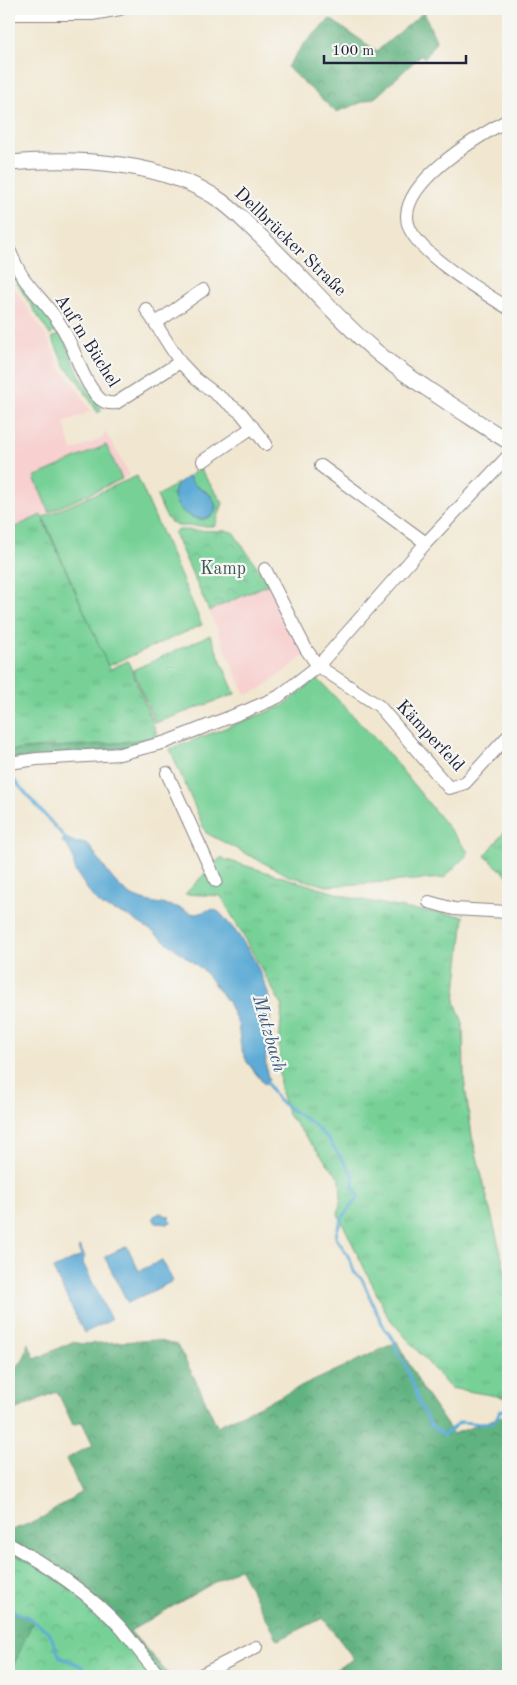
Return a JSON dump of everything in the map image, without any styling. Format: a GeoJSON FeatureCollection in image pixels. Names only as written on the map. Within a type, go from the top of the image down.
{"type":"FeatureCollection","features":[{"type":"Feature","properties":{"kind":"main road","name":"Dellbrücker Straße"},"geometry":{"type":"LineString","coordinates":[[9,162],[60,160],[113,164],[173,177],[220,200],[269,244],[357,334],[401,372],[508,441]]}},
{"type":"Feature","properties":{"kind":"street"},"geometry":{"type":"LineString","coordinates":[[9,14],[92,14],[120,9]]}},
{"type":"Feature","properties":{"kind":"street"},"geometry":{"type":"LineString","coordinates":[[508,120],[448,159],[426,178],[411,198],[407,216],[413,234],[434,256],[466,281],[508,308]]}},
{"type":"Feature","properties":{"kind":"street","name":"Auf'm Büchel"},"geometry":{"type":"LineString","coordinates":[[9,250],[24,279],[63,330],[79,366],[98,398],[104,402],[109,404],[116,403],[180,362]]}},
{"type":"Feature","properties":{"kind":"street"},"geometry":{"type":"LineString","coordinates":[[156,323],[203,290]]}},
{"type":"Feature","properties":{"kind":"street"},"geometry":{"type":"LineString","coordinates":[[146,309],[180,362],[196,379],[241,414],[266,444]]}},
{"type":"Feature","properties":{"kind":"street"},"geometry":{"type":"LineString","coordinates":[[203,461],[253,427]]}},
{"type":"Feature","properties":{"kind":"street"},"geometry":{"type":"LineString","coordinates":[[9,763],[37,759],[120,754],[155,745],[248,710],[278,696],[318,666],[426,543],[508,456]]}},
{"type":"Feature","properties":{"kind":"street"},"geometry":{"type":"LineString","coordinates":[[321,466],[426,543]]}},
{"type":"Feature","properties":{"kind":"street"},"geometry":{"type":"LineString","coordinates":[[265,569],[306,648],[318,666]]}},
{"type":"Feature","properties":{"kind":"street","name":"Kämperfeld"},"geometry":{"type":"LineString","coordinates":[[318,666],[379,706],[395,727],[450,788],[465,783],[508,736]]}},
{"type":"Feature","properties":{"kind":"street"},"geometry":{"type":"LineString","coordinates":[[167,773],[216,880]]}},
{"type":"Feature","properties":{"kind":"street"},"geometry":{"type":"LineString","coordinates":[[430,902],[454,908],[508,912]]}},
{"type":"Feature","properties":{"kind":"street"},"geometry":{"type":"LineString","coordinates":[[9,1544],[79,1589],[121,1628],[145,1660],[160,1676]]}},
{"type":"Feature","properties":{"kind":"street"},"geometry":{"type":"LineString","coordinates":[[199,1676],[256,1647]]}},
{"type":"Feature","properties":{"kind":"shaded area"},"geometry":{"type":"Polygon","coordinates":[[[9,279],[48,339],[61,369],[75,385],[91,411],[64,423],[72,451],[102,438],[105,431],[130,475],[9,530],[9,279]]]}},
{"type":"Feature","properties":{"kind":"shaded area"},"geometry":{"type":"Polygon","coordinates":[[[269,584],[305,655],[264,687],[247,695],[209,611],[269,584]]]}},
{"type":"Feature","properties":{"kind":"green space"},"geometry":{"type":"Polygon","coordinates":[[[424,12],[436,41],[425,58],[421,55],[376,97],[336,112],[287,67],[303,45],[330,19],[377,51],[424,12]]]}},
{"type":"Feature","properties":{"kind":"green space"},"geometry":{"type":"Polygon","coordinates":[[[9,259],[59,329],[50,335],[9,271],[9,259]]]}},
{"type":"Feature","properties":{"kind":"green space"},"geometry":{"type":"Polygon","coordinates":[[[61,333],[79,374],[102,410],[98,413],[78,381],[66,368],[52,338],[61,333]]]}},
{"type":"Feature","properties":{"kind":"green space"},"geometry":{"type":"Polygon","coordinates":[[[106,445],[122,479],[49,512],[34,477],[106,445]]]}},
{"type":"Feature","properties":{"kind":"green space"},"geometry":{"type":"Polygon","coordinates":[[[200,469],[223,503],[215,526],[177,526],[167,517],[157,496],[186,478],[175,489],[174,496],[181,510],[195,518],[203,519],[210,517],[215,512],[211,495],[193,484],[189,476],[200,469]]]}},
{"type":"Feature","properties":{"kind":"green space"},"geometry":{"type":"Polygon","coordinates":[[[137,476],[202,625],[108,666],[43,517],[137,476]]]}},
{"type":"Feature","properties":{"kind":"green space"},"geometry":{"type":"Polygon","coordinates":[[[41,515],[110,669],[128,661],[158,736],[103,744],[9,751],[9,530],[41,515]]]}},
{"type":"Feature","properties":{"kind":"green space","name":"Kamp"},"geometry":{"type":"Polygon","coordinates":[[[177,530],[233,532],[269,584],[209,611],[174,533],[177,530]]]}},
{"type":"Feature","properties":{"kind":"green space"},"geometry":{"type":"Polygon","coordinates":[[[210,635],[235,694],[155,723],[133,670],[210,635]]]}},
{"type":"Feature","properties":{"kind":"green space"},"geometry":{"type":"Polygon","coordinates":[[[317,678],[383,747],[469,853],[444,878],[327,886],[289,876],[206,833],[170,749],[283,706],[317,678]]]}},
{"type":"Feature","properties":{"kind":"green space"},"geometry":{"type":"Polygon","coordinates":[[[158,736],[134,746],[106,751],[9,760],[9,751],[103,744],[158,736]]]}},
{"type":"Feature","properties":{"kind":"green space"},"geometry":{"type":"Polygon","coordinates":[[[508,827],[508,876],[485,856],[508,827]]]}},
{"type":"Feature","properties":{"kind":"green space"},"geometry":{"type":"Polygon","coordinates":[[[220,858],[352,898],[408,909],[464,916],[455,1002],[463,1023],[464,1079],[472,1136],[508,1283],[508,1398],[450,1388],[388,1317],[338,1214],[341,1197],[340,1179],[288,1115],[280,1089],[279,1047],[282,1006],[221,896],[185,894],[220,858]]]}},
{"type":"Feature","properties":{"kind":"green space"},"geometry":{"type":"Polygon","coordinates":[[[155,1340],[177,1345],[217,1426],[397,1342],[423,1390],[453,1434],[508,1414],[508,1676],[324,1676],[354,1659],[323,1618],[278,1640],[239,1568],[130,1631],[170,1676],[9,1676],[9,1531],[37,1521],[82,1492],[66,1459],[93,1445],[82,1422],[73,1425],[57,1391],[9,1413],[9,1370],[23,1360],[28,1343],[35,1359],[72,1342],[82,1344],[155,1340]]]}},
{"type":"Feature","properties":{"kind":"green space"},"geometry":{"type":"Polygon","coordinates":[[[9,1553],[52,1576],[94,1609],[116,1631],[152,1676],[9,1676],[33,1621],[28,1616],[20,1614],[9,1607],[9,1553]]]}},
{"type":"Feature","properties":{"kind":"water"},"geometry":{"type":"Polygon","coordinates":[[[189,476],[195,485],[213,499],[215,512],[210,517],[203,519],[195,518],[181,510],[177,504],[174,497],[175,490],[189,476]]]}},
{"type":"Feature","properties":{"kind":"water"},"geometry":{"type":"Polygon","coordinates":[[[65,838],[77,843],[88,844],[117,884],[134,897],[177,907],[195,914],[214,910],[222,915],[249,951],[266,987],[270,1012],[266,1058],[269,1080],[264,1084],[247,1062],[241,1048],[238,1024],[228,1002],[203,970],[152,931],[126,915],[104,907],[94,899],[75,871],[73,857],[62,841],[65,838]]]}},
{"type":"Feature","properties":{"kind":"water"},"geometry":{"type":"Polygon","coordinates":[[[160,1213],[170,1217],[171,1222],[167,1224],[156,1223],[154,1216],[160,1213]]]}},
{"type":"Feature","properties":{"kind":"water"},"geometry":{"type":"Polygon","coordinates":[[[127,1246],[139,1271],[162,1260],[173,1281],[128,1303],[105,1258],[127,1246]]]}},
{"type":"Feature","properties":{"kind":"water"},"geometry":{"type":"Polygon","coordinates":[[[80,1247],[85,1257],[82,1261],[111,1320],[84,1333],[53,1269],[81,1256],[78,1248],[80,1247]]]}},
{"type":"Feature","properties":{"kind":"waterway","name":"Mutzbach"},"geometry":{"type":"LineString","coordinates":[[11,777],[67,840]]}},
{"type":"Feature","properties":{"kind":"waterway","name":"Mutzbach"},"geometry":{"type":"LineString","coordinates":[[266,1081],[278,1100],[312,1123],[327,1138],[354,1176],[353,1187],[359,1197],[338,1226],[336,1238],[349,1258],[354,1272],[362,1279],[385,1329],[394,1340],[421,1408],[431,1426],[444,1435],[460,1422],[483,1424],[495,1421],[500,1411],[508,1412]]}},
{"type":"Feature","properties":{"kind":"waterway"},"geometry":{"type":"LineString","coordinates":[[9,1610],[29,1618],[49,1632],[60,1657],[81,1666],[90,1676]]}}]}
